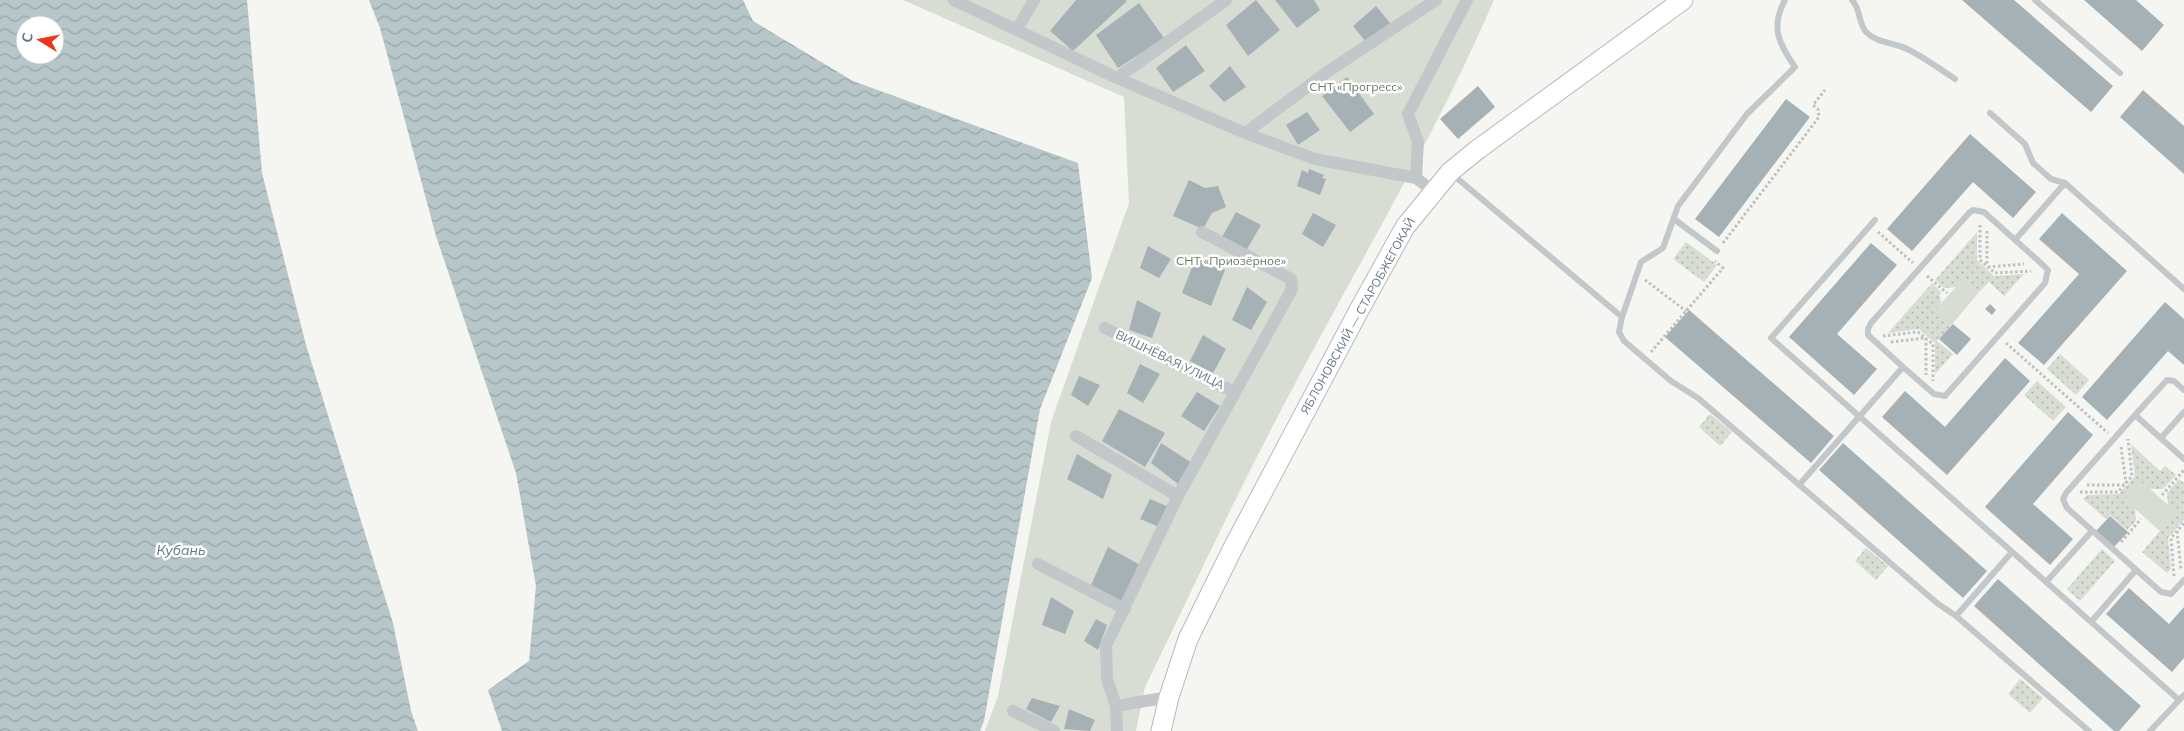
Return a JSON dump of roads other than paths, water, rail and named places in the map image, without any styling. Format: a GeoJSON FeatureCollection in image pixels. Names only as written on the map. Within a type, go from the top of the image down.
{"type":"FeatureCollection","features":[{"type":"Feature","properties":{"kind":"street"},"geometry":{"type":"LineString","coordinates":[[954,0],[1117,78],[1245,133],[1315,159],[1416,178],[1433,191]]}},
{"type":"Feature","properties":{"kind":"street"},"geometry":{"type":"LineString","coordinates":[[1016,29],[1034,0]]}},
{"type":"Feature","properties":{"kind":"street"},"geometry":{"type":"LineString","coordinates":[[1117,78],[1226,0]]}},
{"type":"Feature","properties":{"kind":"street"},"geometry":{"type":"LineString","coordinates":[[1245,133],[1330,70],[1436,0]]}},
{"type":"Feature","properties":{"kind":"street"},"geometry":{"type":"LineString","coordinates":[[1416,178],[1418,142],[1408,114],[1467,0]]}},
{"type":"Feature","properties":{"kind":"street","name":"ЯБЛОНОВСКИЙ — СТАРОБЖЕГОКАЙ"},"geometry":{"type":"LineString","coordinates":[[1160,731],[1188,639],[1233,548],[1405,226],[1450,172],[1512,123],[1683,0]]}},
{"type":"Feature","properties":{"kind":"street"},"geometry":{"type":"LineString","coordinates":[[1117,731],[1116,706],[1107,679],[1106,646],[1178,496],[1292,289],[1291,279],[1202,232]]}},
{"type":"Feature","properties":{"kind":"street","name":"ВИШНЁВАЯ УЛИЦА"},"geometry":{"type":"LineString","coordinates":[[1105,328],[1234,392]]}},
{"type":"Feature","properties":{"kind":"street"},"geometry":{"type":"LineString","coordinates":[[1076,436],[1178,496]]}},
{"type":"Feature","properties":{"kind":"street"},"geometry":{"type":"LineString","coordinates":[[1038,564],[1125,609]]}},
{"type":"Feature","properties":{"kind":"street"},"geometry":{"type":"LineString","coordinates":[[1116,706],[1169,697]]}},
{"type":"Feature","properties":{"kind":"street"},"geometry":{"type":"LineString","coordinates":[[1013,711],[1054,731]]}},
{"type":"Feature","properties":{"kind":"lane"},"geometry":{"type":"LineString","coordinates":[[1785,0],[1776,22],[1777,32],[1784,50],[1795,67],[1747,114],[1678,206],[1663,248],[1640,262],[1622,317],[1619,332],[1621,337],[1671,381],[1698,398],[1936,603],[1956,616],[2089,731]]}},
{"type":"Feature","properties":{"kind":"lane"},"geometry":{"type":"LineString","coordinates":[[1852,0],[1859,12],[1864,30],[1869,34],[1881,41],[1906,48],[1955,79]]}},
{"type":"Feature","properties":{"kind":"lane"},"geometry":{"type":"LineString","coordinates":[[2035,0],[2120,73]]}},
{"type":"Feature","properties":{"kind":"lane"},"geometry":{"type":"LineString","coordinates":[[1990,113],[2025,144],[2034,163],[2051,179],[2065,183],[2184,288]]}},
{"type":"Feature","properties":{"kind":"lane"},"geometry":{"type":"LineString","coordinates":[[1450,172],[1622,317]]}},
{"type":"Feature","properties":{"kind":"lane"},"geometry":{"type":"LineString","coordinates":[[2015,240],[2065,183]]}},
{"type":"Feature","properties":{"kind":"lane"},"geometry":{"type":"LineString","coordinates":[[1973,210],[1984,212],[2015,240],[2048,270],[2048,277],[2045,283],[1945,396],[1934,394],[1868,335],[1868,329],[1973,210]]}},
{"type":"Feature","properties":{"kind":"lane"},"geometry":{"type":"LineString","coordinates":[[1674,219],[1717,252]]}},
{"type":"Feature","properties":{"kind":"lane"},"geometry":{"type":"LineString","coordinates":[[1873,223],[1771,338],[2091,622],[2182,697],[2150,731]]}},
{"type":"Feature","properties":{"kind":"lane"},"geometry":{"type":"LineString","coordinates":[[1799,485],[1903,367]]}},
{"type":"Feature","properties":{"kind":"lane"},"geometry":{"type":"LineString","coordinates":[[2184,390],[2174,381],[2167,380],[2066,493],[2063,499],[2066,508],[2160,592],[2171,594],[2184,580]]}},
{"type":"Feature","properties":{"kind":"lane"},"geometry":{"type":"LineString","coordinates":[[2161,438],[2184,412]]}},
{"type":"Feature","properties":{"kind":"lane"},"geometry":{"type":"LineString","coordinates":[[2135,415],[2184,459]]}},
{"type":"Feature","properties":{"kind":"lane"},"geometry":{"type":"LineString","coordinates":[[2046,582],[2092,530]]}},
{"type":"Feature","properties":{"kind":"lane"},"geometry":{"type":"LineString","coordinates":[[1956,616],[2012,552]]}},
{"type":"Feature","properties":{"kind":"lane"},"geometry":{"type":"LineString","coordinates":[[2091,622],[2136,570]]}},
{"type":"Feature","properties":{"kind":"water","name":"Кубань"},"geometry":{"type":"Polygon","coordinates":[[[0,0],[247,0],[262,173],[306,345],[393,623],[411,711],[418,731],[0,731],[0,0]]]}},
{"type":"Feature","properties":{"kind":"water"},"geometry":{"type":"Polygon","coordinates":[[[369,0],[743,0],[753,21],[853,81],[1078,163],[1092,278],[1040,409],[984,721],[980,731],[502,731],[488,690],[529,661],[536,586],[516,473],[436,236],[380,28],[369,0]]]}},
{"type":"Feature","properties":{"kind":"park label","name":"СНТ «Прогресс»"},"geometry":{"type":"Point","coordinates":[1356,87]}},
{"type":"Feature","properties":{"kind":"park label","name":"СНТ «Приозёрное»"},"geometry":{"type":"Point","coordinates":[1231,261]}}]}
